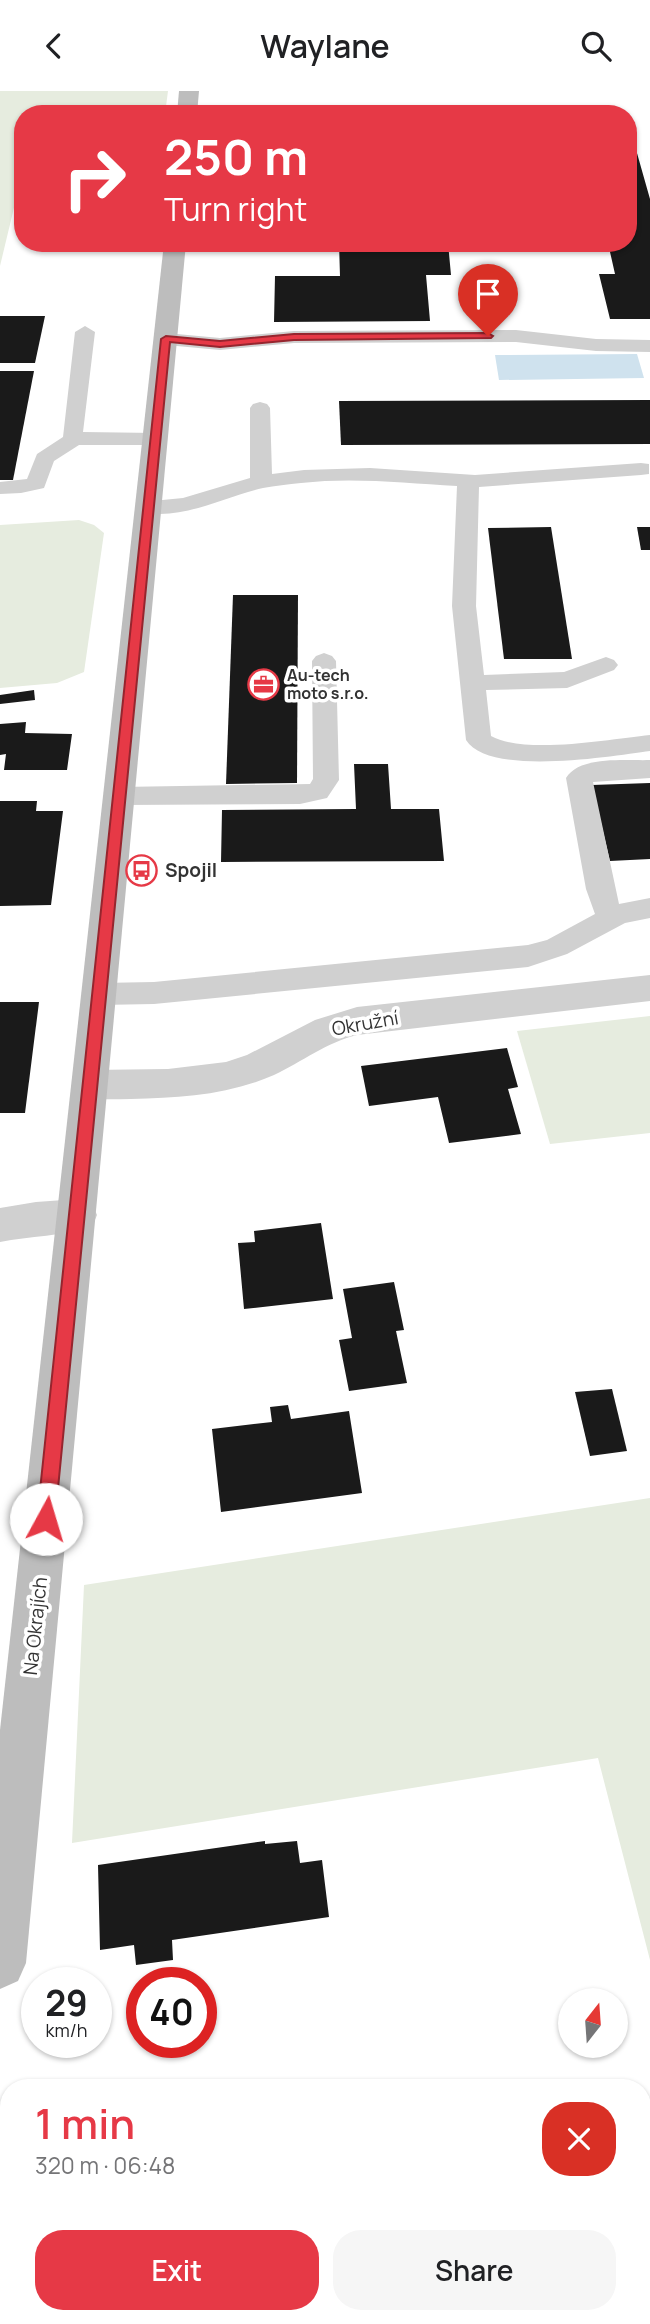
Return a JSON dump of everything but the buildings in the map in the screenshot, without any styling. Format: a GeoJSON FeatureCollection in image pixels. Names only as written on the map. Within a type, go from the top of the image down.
{"type":"FeatureCollection","features":[{"type":"Feature","properties":{"kind":"street","name":"Na Okrajích"},"geometry":{"type":"LineString","coordinates":[[0,1963],[6,1850],[78,1215],[174,252]]}},
{"type":"Feature","properties":{"kind":"street","name":"Okružní"},"geometry":{"type":"LineString","coordinates":[[90,1085],[198,1081],[228,1076],[249,1070],[322,1031],[357,1021],[650,988]]}},
{"type":"Feature","properties":{"kind":"street"},"geometry":{"type":"LineString","coordinates":[[0,1225],[36,1218],[78,1215]]}},
{"type":"Feature","properties":{"kind":"lane"},"geometry":{"type":"LineString","coordinates":[[75,438],[72,432],[85,332]]}},
{"type":"Feature","properties":{"kind":"lane"},"geometry":{"type":"LineString","coordinates":[[166,339],[220,344],[294,337],[516,336],[596,345],[650,346]]}},
{"type":"Feature","properties":{"kind":"lane"},"geometry":{"type":"LineString","coordinates":[[261,408],[261,482]]}},
{"type":"Feature","properties":{"kind":"lane"},"geometry":{"type":"LineString","coordinates":[[0,488],[36,483],[44,458],[75,438],[156,439]]}},
{"type":"Feature","properties":{"kind":"lane"},"geometry":{"type":"LineString","coordinates":[[150,507],[185,504],[261,482],[342,474],[468,481],[640,469]]}},
{"type":"Feature","properties":{"kind":"lane"},"geometry":{"type":"LineString","coordinates":[[468,481],[464,606],[477,735],[488,747],[529,753],[650,743]]}},
{"type":"Feature","properties":{"kind":"lane"},"geometry":{"type":"LineString","coordinates":[[120,796],[300,795],[318,792],[326,780],[324,661]]}},
{"type":"Feature","properties":{"kind":"lane"},"geometry":{"type":"LineString","coordinates":[[472,683],[567,680],[606,665]]}},
{"type":"Feature","properties":{"kind":"lane"},"geometry":{"type":"LineString","coordinates":[[610,918],[600,889],[579,778],[591,772],[650,769]]}},
{"type":"Feature","properties":{"kind":"lane"},"geometry":{"type":"LineString","coordinates":[[100,994],[154,993],[528,956],[557,947],[610,918],[650,908]]}},
{"type":"Feature","properties":{"kind":"shaded area"},"geometry":{"type":"Polygon","coordinates":[[[0,91],[168,91],[166,105],[14,105],[14,208],[0,266],[0,91]]]}},
{"type":"Feature","properties":{"kind":"shaded area"},"geometry":{"type":"Polygon","coordinates":[[[79,520],[94,525],[104,533],[84,672],[57,683],[0,688],[0,525],[79,520]]]}},
{"type":"Feature","properties":{"kind":"shaded area"},"geometry":{"type":"Polygon","coordinates":[[[650,1016],[650,1133],[550,1144],[517,1031],[650,1016]]]}},
{"type":"Feature","properties":{"kind":"shaded area"},"geometry":{"type":"Polygon","coordinates":[[[650,1498],[650,1960],[598,1758],[72,1843],[84,1585],[650,1498]]]}},
{"type":"Feature","properties":{"kind":"water"},"geometry":{"type":"Polygon","coordinates":[[[637,354],[644,378],[499,380],[495,355],[637,354]]]}},
{"type":"Feature","properties":{"kind":"place","name":"Au-tech moto s.r.o."},"geometry":{"type":"Point","coordinates":[264,684]}},
{"type":"Feature","properties":{"kind":"place","name":"Spojil"},"geometry":{"type":"Point","coordinates":[142,870]}},
{"type":"Feature","properties":{"kind":"route"},"geometry":{"type":"LineString","coordinates":[[46,1519],[166,339],[220,344],[294,337],[488,336]]}}]}
